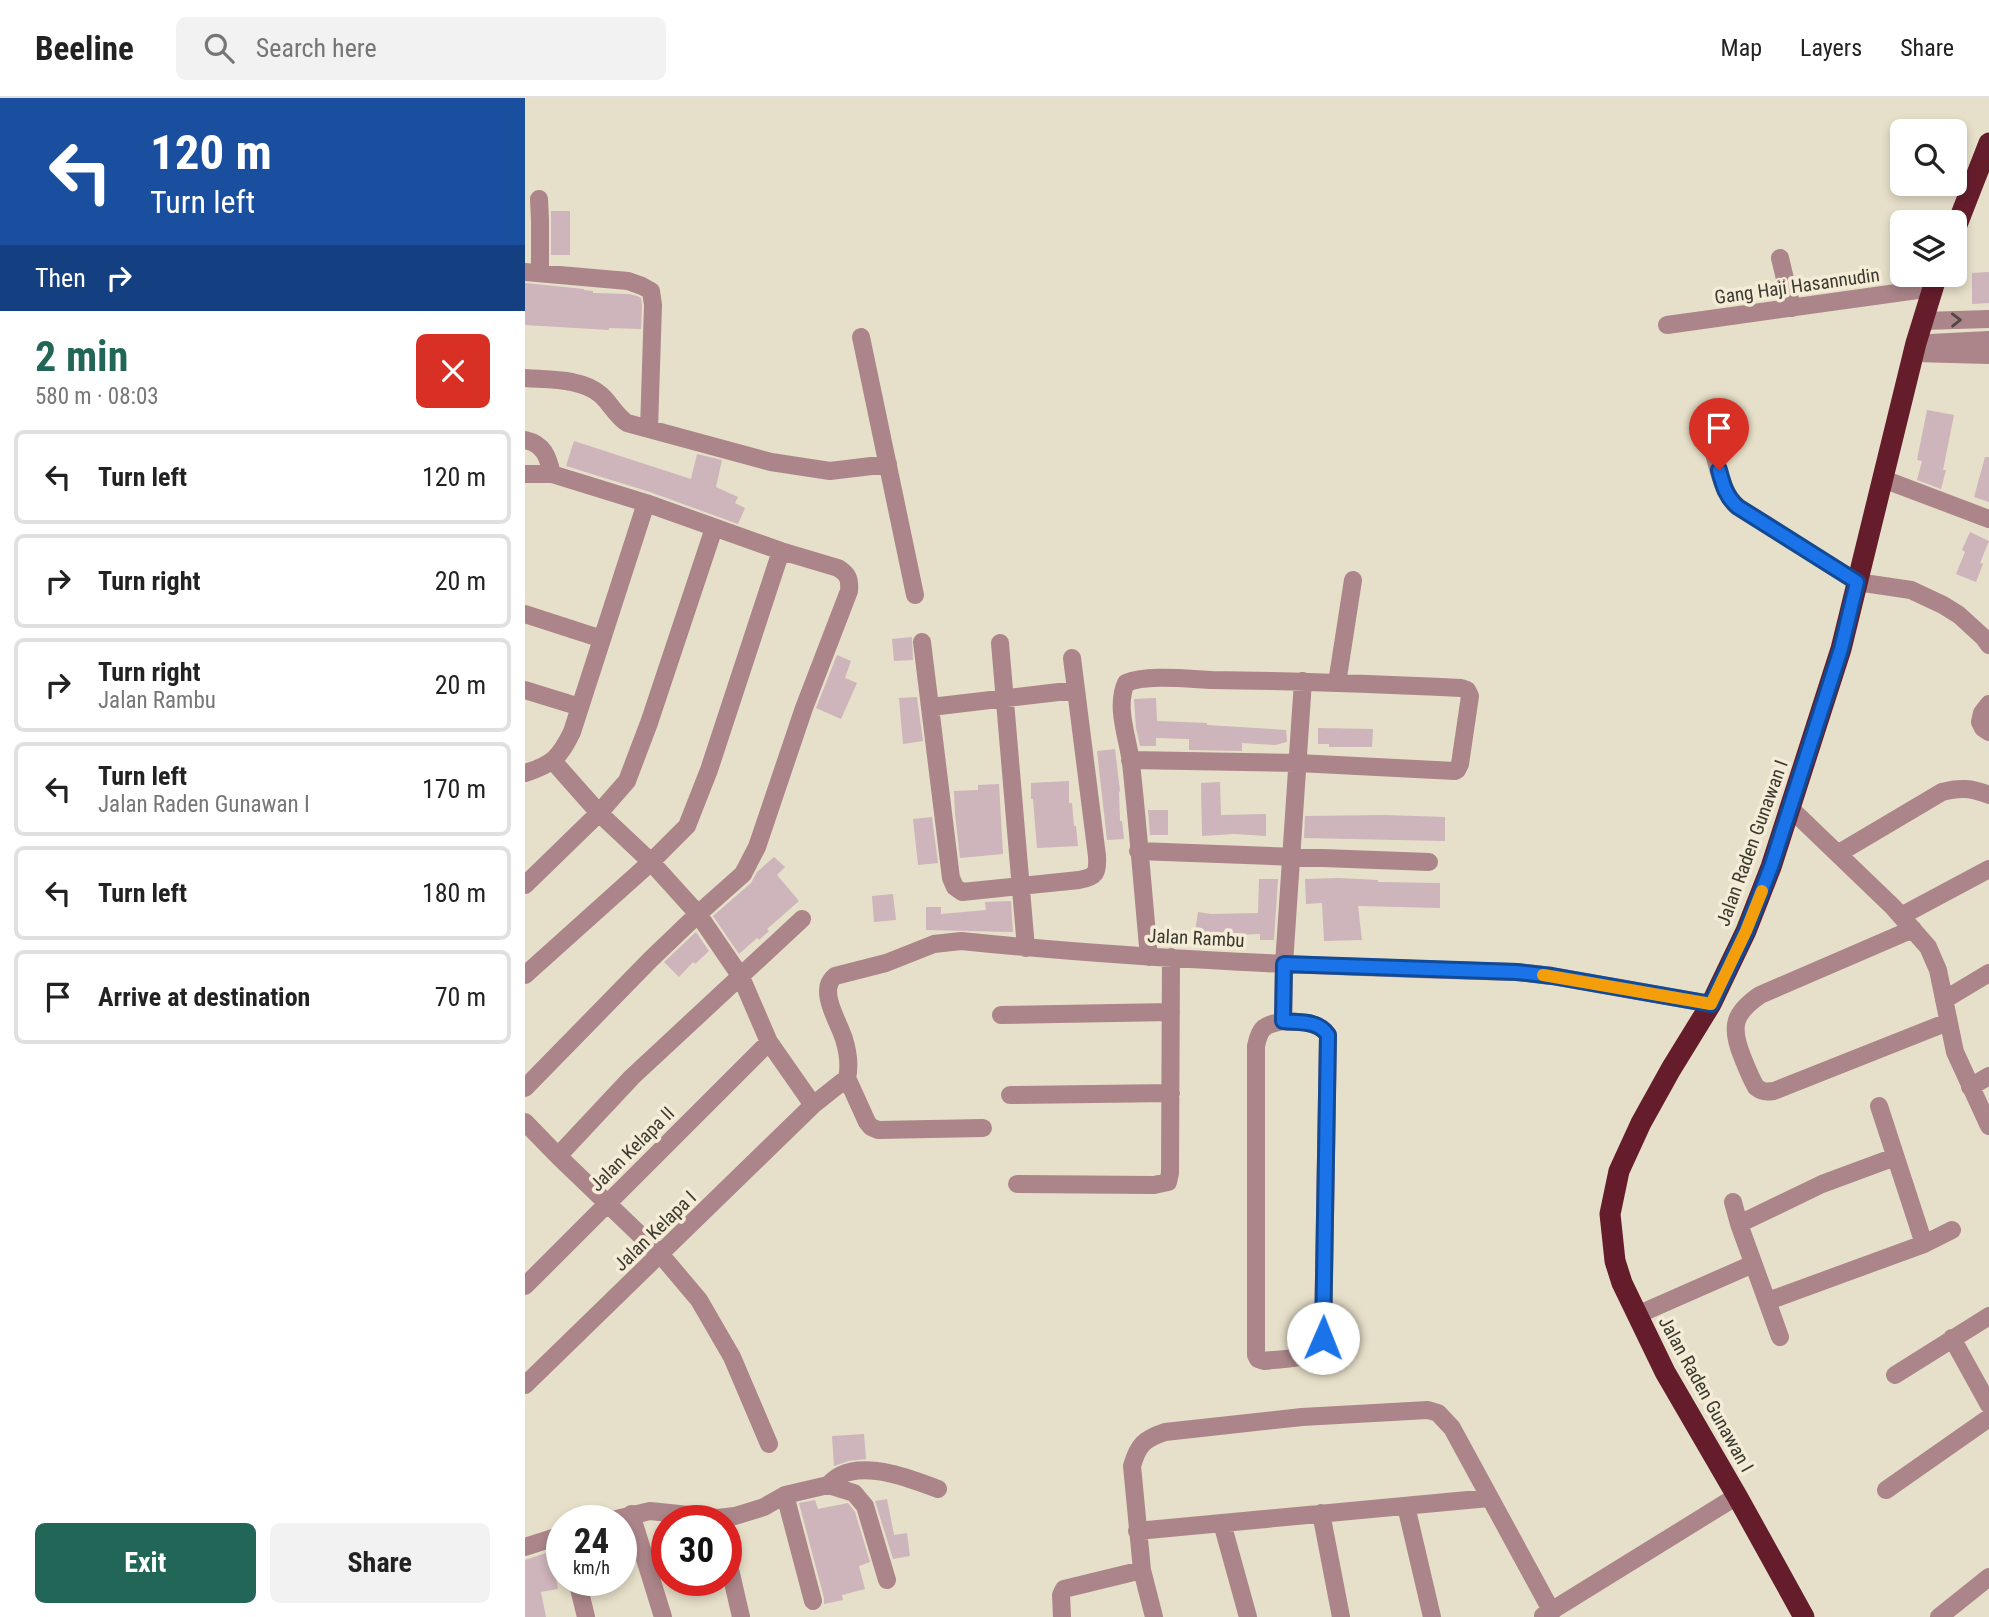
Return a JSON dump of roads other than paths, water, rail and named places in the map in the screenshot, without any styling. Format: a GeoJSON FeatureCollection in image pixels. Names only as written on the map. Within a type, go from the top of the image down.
{"type":"FeatureCollection","features":[{"type":"Feature","properties":{"kind":"highway"},"geometry":{"type":"LineString","coordinates":[[1963,210],[1989,143]]}},
{"type":"Feature","properties":{"kind":"highway","name":"Jalan Raden Gunawan I"},"geometry":{"type":"LineString","coordinates":[[1804,1617],[1665,1372],[1637,1315],[1622,1283],[1613,1250],[1610,1214],[1619,1171],[1641,1123],[1711,1004],[1746,931],[1771,867],[1841,649],[1915,348],[1933,287]]}},
{"type":"Feature","properties":{"kind":"street"},"geometry":{"type":"LineString","coordinates":[[539,199],[540,220],[532,272],[628,281],[651,291],[653,305],[649,429]]}},
{"type":"Feature","properties":{"kind":"street"},"geometry":{"type":"LineString","coordinates":[[1780,258],[1792,307]]}},
{"type":"Feature","properties":{"kind":"street","name":"Gang Haji Hasannudin"},"geometry":{"type":"LineString","coordinates":[[1667,325],[1906,287]]}},
{"type":"Feature","properties":{"kind":"street"},"geometry":{"type":"LineString","coordinates":[[1923,321],[1989,319]]}},
{"type":"Feature","properties":{"kind":"street"},"geometry":{"type":"LineString","coordinates":[[861,337],[915,595]]}},
{"type":"Feature","properties":{"kind":"street"},"geometry":{"type":"LineString","coordinates":[[1915,348],[1989,340]]}},
{"type":"Feature","properties":{"kind":"street"},"geometry":{"type":"LineString","coordinates":[[1915,348],[1989,355]]}},
{"type":"Feature","properties":{"kind":"street"},"geometry":{"type":"LineString","coordinates":[[525,378],[568,382],[591,388],[606,399],[622,419],[635,426],[782,464],[830,471],[888,464]]}},
{"type":"Feature","properties":{"kind":"street"},"geometry":{"type":"LineString","coordinates":[[525,440],[541,447],[548,457],[552,474]]}},
{"type":"Feature","properties":{"kind":"street"},"geometry":{"type":"LineString","coordinates":[[1713,450],[1730,500],[1857,582],[1911,590],[1924,595],[1959,615],[1989,645]]}},
{"type":"Feature","properties":{"kind":"street"},"geometry":{"type":"LineString","coordinates":[[525,474],[552,474],[646,503],[781,551],[838,568],[846,572],[850,580],[849,591],[804,708],[757,847],[743,874],[698,914],[525,1088]]}},
{"type":"Feature","properties":{"kind":"street"},"geometry":{"type":"LineString","coordinates":[[1883,479],[1989,519]]}},
{"type":"Feature","properties":{"kind":"street"},"geometry":{"type":"LineString","coordinates":[[525,773],[553,761],[565,746],[646,503]]}},
{"type":"Feature","properties":{"kind":"street"},"geometry":{"type":"LineString","coordinates":[[525,885],[627,782],[714,528]]}},
{"type":"Feature","properties":{"kind":"street"},"geometry":{"type":"LineString","coordinates":[[525,975],[651,862],[687,826],[709,770],[781,551]]}},
{"type":"Feature","properties":{"kind":"street"},"geometry":{"type":"LineString","coordinates":[[1337,682],[1353,580]]}},
{"type":"Feature","properties":{"kind":"street"},"geometry":{"type":"LineString","coordinates":[[525,614],[602,639]]}},
{"type":"Feature","properties":{"kind":"street"},"geometry":{"type":"LineString","coordinates":[[922,642],[951,878],[955,887],[962,892],[1090,878],[1096,873],[1098,867],[1072,658]]}},
{"type":"Feature","properties":{"kind":"street"},"geometry":{"type":"LineString","coordinates":[[1000,643],[1026,947]]}},
{"type":"Feature","properties":{"kind":"street"},"geometry":{"type":"LineString","coordinates":[[1131,760],[1452,771],[1459,768],[1470,696],[1467,690],[1461,688],[1337,682],[1161,679],[1133,680],[1126,683],[1122,691],[1122,708],[1131,760],[1149,957]]}},
{"type":"Feature","properties":{"kind":"street"},"geometry":{"type":"LineString","coordinates":[[1283,1021],[1284,964],[1303,681]]}},
{"type":"Feature","properties":{"kind":"street"},"geometry":{"type":"LineString","coordinates":[[525,690],[580,707]]}},
{"type":"Feature","properties":{"kind":"street"},"geometry":{"type":"LineString","coordinates":[[930,707],[1076,690]]}},
{"type":"Feature","properties":{"kind":"street"},"geometry":{"type":"LineString","coordinates":[[1988,705],[1980,722],[1989,733]]}},
{"type":"Feature","properties":{"kind":"street"},"geometry":{"type":"LineString","coordinates":[[553,761],[599,813],[651,862],[698,914],[741,977],[769,1042],[813,1105],[847,1078],[867,1122],[879,1130],[983,1128]]}},
{"type":"Feature","properties":{"kind":"street"},"geometry":{"type":"LineString","coordinates":[[1839,853],[1942,792],[1967,788],[1989,795]]}},
{"type":"Feature","properties":{"kind":"street"},"geometry":{"type":"LineString","coordinates":[[1790,808],[1839,853],[1927,947],[1938,970],[1955,1052],[1989,1126]]}},
{"type":"Feature","properties":{"kind":"street"},"geometry":{"type":"LineString","coordinates":[[1138,851],[1429,862]]}},
{"type":"Feature","properties":{"kind":"street"},"geometry":{"type":"LineString","coordinates":[[1948,1022],[1774,1091],[1762,1091],[1756,1087],[1736,1041],[1734,1028],[1740,1013],[1760,995],[1907,923],[1989,869]]}},
{"type":"Feature","properties":{"kind":"street"},"geometry":{"type":"LineString","coordinates":[[558,1156],[632,1077],[802,919]]}},
{"type":"Feature","properties":{"kind":"street","name":"Jalan Rambu"},"geometry":{"type":"LineString","coordinates":[[847,1078],[849,1068],[844,1039],[831,1004],[828,990],[830,980],[835,976],[886,963],[934,944],[947,942],[1149,957],[1517,972],[1711,1004]]}},
{"type":"Feature","properties":{"kind":"street"},"geometry":{"type":"LineString","coordinates":[[1017,1184],[1154,1185],[1168,1182],[1171,957]]}},
{"type":"Feature","properties":{"kind":"street"},"geometry":{"type":"LineString","coordinates":[[1944,1000],[1989,973]]}},
{"type":"Feature","properties":{"kind":"street"},"geometry":{"type":"LineString","coordinates":[[1001,1015],[1171,1012]]}},
{"type":"Feature","properties":{"kind":"street"},"geometry":{"type":"LineString","coordinates":[[1283,1021],[1314,1024],[1323,1028],[1328,1035],[1323,1338],[1321,1346],[1314,1352],[1264,1361],[1258,1360],[1256,1356],[1256,1046],[1258,1032],[1283,1021]]}},
{"type":"Feature","properties":{"kind":"street","name":"Jalan Kelapa II"},"geometry":{"type":"LineString","coordinates":[[525,1286],[769,1042]]}},
{"type":"Feature","properties":{"kind":"street"},"geometry":{"type":"LineString","coordinates":[[1969,1087],[1989,1076]]}},
{"type":"Feature","properties":{"kind":"street"},"geometry":{"type":"LineString","coordinates":[[1010,1096],[1171,1093]]}},
{"type":"Feature","properties":{"kind":"street","name":"Jalan Kelapa I"},"geometry":{"type":"LineString","coordinates":[[525,1385],[813,1105]]}},
{"type":"Feature","properties":{"kind":"street"},"geometry":{"type":"LineString","coordinates":[[1879,1107],[1924,1244]]}},
{"type":"Feature","properties":{"kind":"street"},"geometry":{"type":"LineString","coordinates":[[525,1122],[661,1255],[699,1300],[732,1357],[769,1444]]}},
{"type":"Feature","properties":{"kind":"street"},"geometry":{"type":"LineString","coordinates":[[1739,1224],[1822,1184],[1895,1157]]}},
{"type":"Feature","properties":{"kind":"street"},"geometry":{"type":"LineString","coordinates":[[1733,1202],[1780,1337]]}},
{"type":"Feature","properties":{"kind":"street"},"geometry":{"type":"LineString","coordinates":[[1768,1301],[1924,1244],[1952,1230]]}},
{"type":"Feature","properties":{"kind":"street"},"geometry":{"type":"LineString","coordinates":[[1637,1315],[1753,1264]]}},
{"type":"Feature","properties":{"kind":"street"},"geometry":{"type":"LineString","coordinates":[[1895,1375],[1989,1316]]}},
{"type":"Feature","properties":{"kind":"street"},"geometry":{"type":"LineString","coordinates":[[1952,1338],[1989,1405]]}},
{"type":"Feature","properties":{"kind":"street"},"geometry":{"type":"LineString","coordinates":[[1154,1617],[1142,1570],[1132,1466],[1141,1444],[1165,1432],[1302,1417],[1417,1410],[1438,1413],[1452,1428],[1546,1614],[1737,1496]]}},
{"type":"Feature","properties":{"kind":"street"},"geometry":{"type":"LineString","coordinates":[[1886,1490],[1989,1418]]}},
{"type":"Feature","properties":{"kind":"street"},"geometry":{"type":"LineString","coordinates":[[742,1514],[785,1495],[828,1485],[839,1476],[864,1471],[886,1473],[938,1489]]}},
{"type":"Feature","properties":{"kind":"street"},"geometry":{"type":"LineString","coordinates":[[828,1485],[854,1493],[861,1499],[887,1580]]}},
{"type":"Feature","properties":{"kind":"street"},"geometry":{"type":"LineString","coordinates":[[785,1495],[813,1601]]}},
{"type":"Feature","properties":{"kind":"street"},"geometry":{"type":"LineString","coordinates":[[1137,1531],[1489,1498]]}},
{"type":"Feature","properties":{"kind":"street"},"geometry":{"type":"LineString","coordinates":[[1406,1506],[1432,1617]]}},
{"type":"Feature","properties":{"kind":"street"},"geometry":{"type":"LineString","coordinates":[[1321,1513],[1341,1617]]}},
{"type":"Feature","properties":{"kind":"street"},"geometry":{"type":"LineString","coordinates":[[1222,1523],[1248,1617]]}},
{"type":"Feature","properties":{"kind":"street"},"geometry":{"type":"LineString","coordinates":[[637,1533],[663,1617]]}},
{"type":"Feature","properties":{"kind":"street"},"geometry":{"type":"LineString","coordinates":[[525,1547],[546,1540]]}},
{"type":"Feature","properties":{"kind":"street"},"geometry":{"type":"LineString","coordinates":[[1062,1617],[1061,1595],[1064,1589],[1142,1570]]}},
{"type":"Feature","properties":{"kind":"street"},"geometry":{"type":"LineString","coordinates":[[1939,1617],[1989,1577]]}},
{"type":"Feature","properties":{"kind":"street"},"geometry":{"type":"LineString","coordinates":[[581,1596],[586,1617]]}},
{"type":"Feature","properties":{"kind":"street"},"geometry":{"type":"LineString","coordinates":[[736,1596],[741,1617]]}}]}
